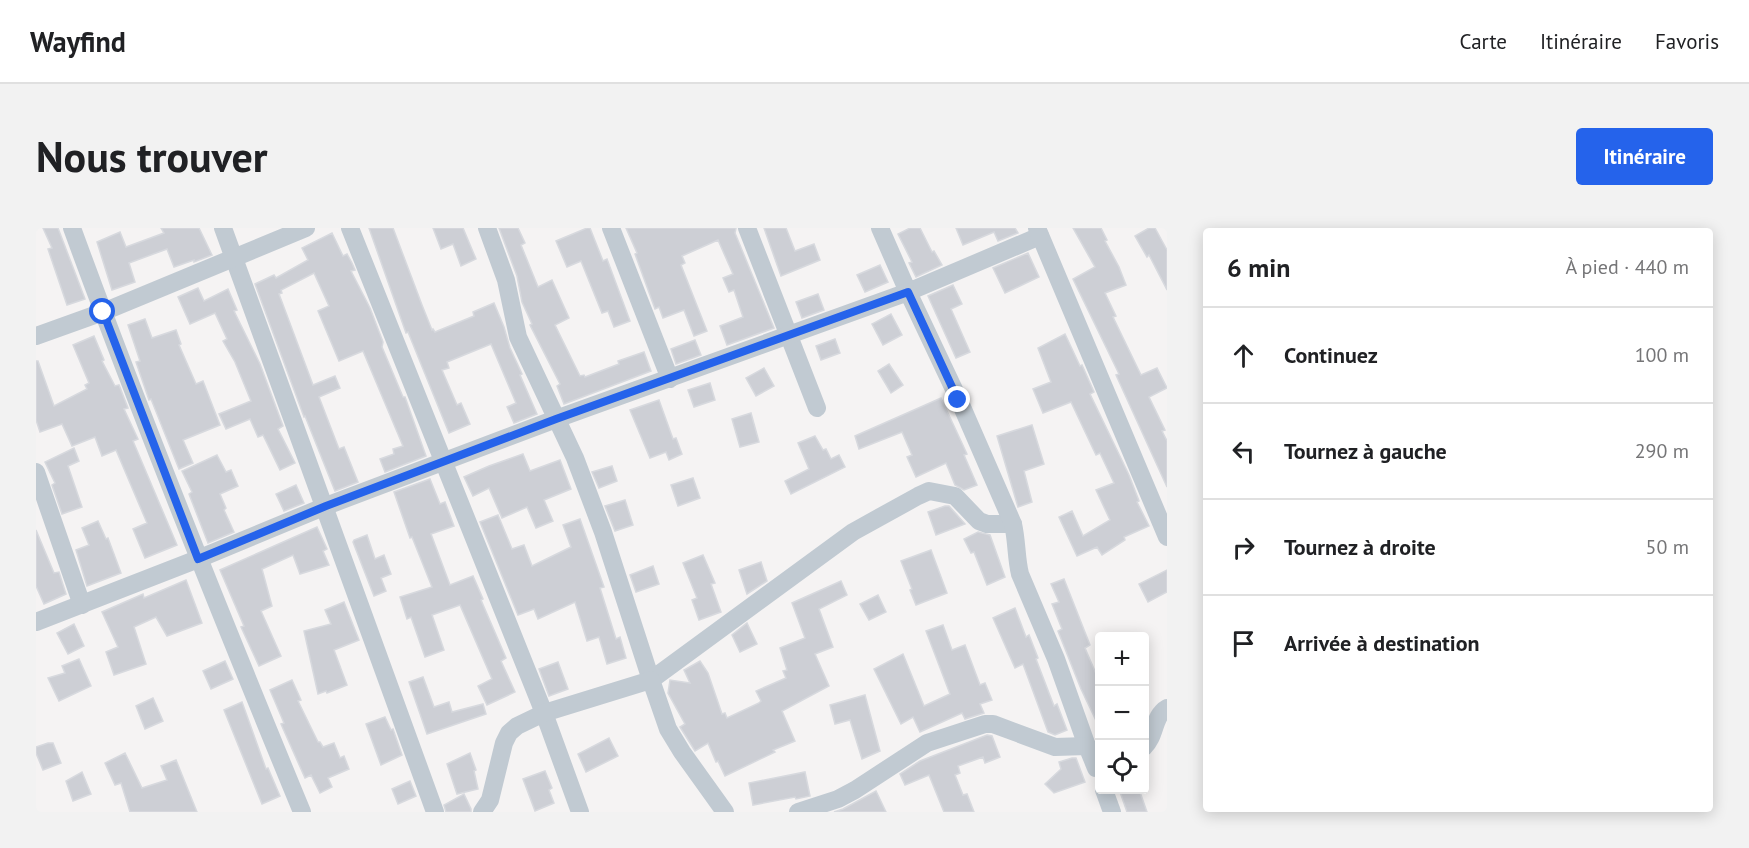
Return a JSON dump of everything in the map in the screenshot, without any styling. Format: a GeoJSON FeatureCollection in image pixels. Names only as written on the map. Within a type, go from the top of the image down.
{"type":"FeatureCollection","features":[{"type":"Feature","properties":{"kind":"street"},"geometry":{"type":"LineString","coordinates":[[72,228],[198,559],[302,812]]}},
{"type":"Feature","properties":{"kind":"street"},"geometry":{"type":"LineString","coordinates":[[223,228],[326,506],[435,812]]}},
{"type":"Feature","properties":{"kind":"street"},"geometry":{"type":"LineString","coordinates":[[36,336],[103,312],[306,228]]}},
{"type":"Feature","properties":{"kind":"street"},"geometry":{"type":"LineString","coordinates":[[350,228],[544,713],[580,812]]}},
{"type":"Feature","properties":{"kind":"street"},"geometry":{"type":"LineString","coordinates":[[487,228],[506,280],[518,337],[575,458],[603,531],[668,729],[725,812]]}},
{"type":"Feature","properties":{"kind":"street"},"geometry":{"type":"LineString","coordinates":[[611,228],[670,379]]}},
{"type":"Feature","properties":{"kind":"street"},"geometry":{"type":"LineString","coordinates":[[747,228],[817,408]]}},
{"type":"Feature","properties":{"kind":"street"},"geometry":{"type":"LineString","coordinates":[[880,228],[1013,524],[1020,574],[1056,659],[1095,764]]}},
{"type":"Feature","properties":{"kind":"street"},"geometry":{"type":"LineString","coordinates":[[36,622],[326,506],[556,419],[908,292],[1039,232],[1167,537]]}},
{"type":"Feature","properties":{"kind":"street"},"geometry":{"type":"LineString","coordinates":[[36,472],[82,605]]}},
{"type":"Feature","properties":{"kind":"street"},"geometry":{"type":"LineString","coordinates":[[482,812],[490,800],[504,743],[517,726],[544,713],[651,681],[846,536],[918,495],[929,491],[955,496],[979,521],[987,524],[1013,524]]}},
{"type":"Feature","properties":{"kind":"street"},"geometry":{"type":"LineString","coordinates":[[1149,741],[1159,716],[1167,708]]}},
{"type":"Feature","properties":{"kind":"street"},"geometry":{"type":"LineString","coordinates":[[798,812],[838,799],[938,738],[985,724],[993,724],[1055,747],[1087,746]]}},
{"type":"Feature","properties":{"kind":"street"},"geometry":{"type":"LineString","coordinates":[[1106,794],[1112,812]]}},
{"type":"Feature","properties":{"kind":"building"},"geometry":{"type":"Polygon","coordinates":[[[43,228],[58,228],[85,299],[67,305],[48,249],[52,248],[43,228]]]}},
{"type":"Feature","properties":{"kind":"building"},"geometry":{"type":"Polygon","coordinates":[[[161,228],[199,228],[212,255],[174,267],[167,249],[129,263],[135,282],[112,290],[97,242],[120,232],[126,247],[164,233],[161,228]]]}},
{"type":"Feature","properties":{"kind":"building"},"geometry":{"type":"Polygon","coordinates":[[[369,228],[393,228],[432,330],[435,332],[474,316],[473,312],[494,303],[537,414],[514,423],[507,407],[516,403],[491,344],[447,362],[449,368],[442,370],[457,405],[461,403],[470,424],[449,433],[408,332],[406,333],[369,228]]]}},
{"type":"Feature","properties":{"kind":"building"},"geometry":{"type":"Polygon","coordinates":[[[433,228],[463,228],[476,259],[461,266],[453,244],[441,249],[433,228]]]}},
{"type":"Feature","properties":{"kind":"building"},"geometry":{"type":"Polygon","coordinates":[[[499,228],[518,228],[525,243],[521,245],[538,287],[552,280],[569,318],[555,325],[580,376],[585,377],[619,364],[618,361],[644,352],[651,371],[564,404],[557,386],[560,384],[530,325],[532,324],[522,302],[517,276],[499,228]]]}},
{"type":"Feature","properties":{"kind":"building"},"geometry":{"type":"Polygon","coordinates":[[[590,228],[603,261],[607,259],[630,321],[614,327],[608,311],[602,313],[581,261],[567,267],[556,241],[590,228]]]}},
{"type":"Feature","properties":{"kind":"building"},"geometry":{"type":"Polygon","coordinates":[[[626,228],[736,228],[735,233],[774,328],[727,345],[720,326],[743,317],[734,290],[729,292],[723,278],[733,274],[718,240],[682,256],[685,263],[681,265],[707,331],[694,336],[684,310],[663,318],[659,307],[655,309],[635,254],[637,253],[626,228]]]}},
{"type":"Feature","properties":{"kind":"building"},"geometry":{"type":"Polygon","coordinates":[[[764,228],[786,228],[795,251],[814,244],[820,260],[781,276],[764,228]]]}},
{"type":"Feature","properties":{"kind":"building"},"geometry":{"type":"Polygon","coordinates":[[[910,228],[920,228],[932,252],[934,251],[942,265],[916,277],[909,263],[912,262],[898,234],[910,228]]]}},
{"type":"Feature","properties":{"kind":"building"},"geometry":{"type":"Polygon","coordinates":[[[956,228],[1015,228],[1018,233],[998,241],[994,232],[963,245],[956,228]]]}},
{"type":"Feature","properties":{"kind":"building"},"geometry":{"type":"Polygon","coordinates":[[[1073,228],[1101,228],[1126,285],[1105,293],[1116,316],[1113,317],[1141,375],[1157,368],[1167,388],[1149,397],[1165,430],[1162,431],[1167,441],[1167,487],[1116,375],[1119,374],[1073,279],[1095,267],[1073,228]]]}},
{"type":"Feature","properties":{"kind":"building"},"geometry":{"type":"Polygon","coordinates":[[[1149,228],[1155,228],[1167,250],[1167,290],[1149,255],[1147,257],[1135,236],[1149,228]]]}},
{"type":"Feature","properties":{"kind":"building"},"geometry":{"type":"Polygon","coordinates":[[[332,233],[343,256],[347,254],[355,270],[351,271],[370,308],[383,342],[382,347],[403,397],[405,397],[426,456],[385,472],[380,459],[394,454],[393,449],[403,446],[363,351],[339,361],[318,311],[329,306],[314,273],[281,290],[282,293],[279,294],[313,385],[335,376],[340,388],[319,397],[339,449],[344,447],[358,482],[335,491],[304,417],[255,284],[274,275],[276,278],[308,260],[302,248],[332,233]]]}},
{"type":"Feature","properties":{"kind":"building"},"geometry":{"type":"Polygon","coordinates":[[[1028,253],[1039,277],[1005,293],[993,268],[1028,253]]]}},
{"type":"Feature","properties":{"kind":"building"},"geometry":{"type":"Polygon","coordinates":[[[880,265],[888,282],[865,292],[857,275],[880,265]]]}},
{"type":"Feature","properties":{"kind":"building"},"geometry":{"type":"Polygon","coordinates":[[[953,285],[962,304],[951,309],[970,352],[956,358],[928,296],[953,285]]]}},
{"type":"Feature","properties":{"kind":"building"},"geometry":{"type":"Polygon","coordinates":[[[198,288],[204,301],[228,289],[237,310],[234,311],[260,364],[283,426],[278,429],[295,463],[280,470],[263,435],[258,437],[250,419],[226,429],[219,414],[251,401],[235,362],[223,341],[227,339],[215,313],[190,324],[178,297],[198,288]]]}},
{"type":"Feature","properties":{"kind":"building"},"geometry":{"type":"Polygon","coordinates":[[[818,294],[824,310],[802,318],[796,302],[818,294]]]}},
{"type":"Feature","properties":{"kind":"building"},"geometry":{"type":"Polygon","coordinates":[[[891,314],[902,335],[883,345],[872,324],[891,314]]]}},
{"type":"Feature","properties":{"kind":"building"},"geometry":{"type":"Polygon","coordinates":[[[145,319],[152,338],[176,330],[181,344],[179,345],[196,384],[203,381],[220,425],[183,440],[193,463],[179,469],[151,399],[149,400],[136,362],[140,361],[128,325],[145,319]]]}},
{"type":"Feature","properties":{"kind":"building"},"geometry":{"type":"Polygon","coordinates":[[[1065,334],[1094,392],[1090,394],[1129,475],[1139,501],[1137,502],[1149,526],[1124,537],[1125,540],[1102,555],[1097,547],[1077,556],[1059,517],[1072,511],[1083,536],[1110,520],[1096,490],[1114,483],[1100,453],[1096,455],[1071,402],[1043,413],[1033,389],[1051,382],[1038,348],[1065,334]]]}},
{"type":"Feature","properties":{"kind":"building"},"geometry":{"type":"Polygon","coordinates":[[[94,336],[104,360],[102,361],[115,386],[119,385],[128,408],[124,409],[138,439],[133,441],[177,545],[145,558],[133,529],[147,523],[116,450],[102,456],[95,437],[72,446],[62,424],[40,432],[36,420],[36,361],[38,361],[54,406],[87,389],[85,385],[89,383],[73,345],[94,336]]]}},
{"type":"Feature","properties":{"kind":"building"},"geometry":{"type":"Polygon","coordinates":[[[835,339],[840,353],[821,360],[816,346],[835,339]]]}},
{"type":"Feature","properties":{"kind":"building"},"geometry":{"type":"Polygon","coordinates":[[[695,340],[701,355],[676,364],[671,349],[695,340]]]}},
{"type":"Feature","properties":{"kind":"building"},"geometry":{"type":"Polygon","coordinates":[[[889,364],[903,385],[891,393],[878,371],[889,364]]]}},
{"type":"Feature","properties":{"kind":"building"},"geometry":{"type":"Polygon","coordinates":[[[764,368],[774,386],[756,396],[746,378],[764,368]]]}},
{"type":"Feature","properties":{"kind":"building"},"geometry":{"type":"Polygon","coordinates":[[[710,383],[715,400],[694,407],[688,390],[710,383]]]}},
{"type":"Feature","properties":{"kind":"building"},"geometry":{"type":"Polygon","coordinates":[[[941,398],[967,454],[964,455],[977,485],[964,490],[955,485],[946,463],[916,477],[907,457],[912,455],[902,432],[859,449],[855,436],[941,398]]]}},
{"type":"Feature","properties":{"kind":"building"},"geometry":{"type":"Polygon","coordinates":[[[659,400],[673,439],[676,438],[682,454],[669,460],[666,452],[650,458],[630,410],[659,400]]]}},
{"type":"Feature","properties":{"kind":"building"},"geometry":{"type":"Polygon","coordinates":[[[751,413],[759,442],[740,447],[732,419],[751,413]]]}},
{"type":"Feature","properties":{"kind":"building"},"geometry":{"type":"Polygon","coordinates":[[[1032,425],[1044,464],[1024,471],[1032,502],[1018,507],[997,436],[1032,425]]]}},
{"type":"Feature","properties":{"kind":"building"},"geometry":{"type":"Polygon","coordinates":[[[815,436],[831,459],[839,455],[845,467],[791,494],[785,481],[809,469],[798,443],[815,436]]]}},
{"type":"Feature","properties":{"kind":"building"},"geometry":{"type":"Polygon","coordinates":[[[74,448],[79,461],[68,466],[82,507],[62,514],[52,485],[55,483],[45,462],[74,448]]]}},
{"type":"Feature","properties":{"kind":"building"},"geometry":{"type":"Polygon","coordinates":[[[523,454],[530,471],[560,460],[571,489],[544,500],[553,521],[536,528],[527,507],[502,518],[489,488],[473,496],[464,477],[523,454]]]}},
{"type":"Feature","properties":{"kind":"building"},"geometry":{"type":"Polygon","coordinates":[[[217,455],[226,472],[231,470],[238,486],[220,494],[234,532],[208,543],[189,494],[192,492],[182,471],[217,455]]]}},
{"type":"Feature","properties":{"kind":"building"},"geometry":{"type":"Polygon","coordinates":[[[612,466],[617,481],[599,488],[592,472],[612,466]]]}},
{"type":"Feature","properties":{"kind":"building"},"geometry":{"type":"Polygon","coordinates":[[[693,478],[700,498],[678,506],[671,485],[693,478]]]}},
{"type":"Feature","properties":{"kind":"building"},"geometry":{"type":"Polygon","coordinates":[[[430,479],[440,504],[445,502],[454,526],[431,534],[450,585],[473,576],[506,658],[501,661],[515,692],[487,705],[478,686],[492,679],[460,605],[432,615],[444,650],[425,657],[411,617],[407,619],[400,597],[432,587],[412,537],[410,538],[394,492],[430,479]]]}},
{"type":"Feature","properties":{"kind":"building"},"geometry":{"type":"Polygon","coordinates":[[[296,485],[304,503],[284,511],[276,494],[296,485]]]}},
{"type":"Feature","properties":{"kind":"building"},"geometry":{"type":"Polygon","coordinates":[[[625,500],[633,525],[615,531],[605,506],[625,500]]]}},
{"type":"Feature","properties":{"kind":"building"},"geometry":{"type":"Polygon","coordinates":[[[949,506],[965,524],[936,535],[928,512],[949,506]]]}},
{"type":"Feature","properties":{"kind":"building"},"geometry":{"type":"Polygon","coordinates":[[[498,515],[512,549],[524,545],[532,566],[571,547],[563,525],[580,519],[604,587],[600,588],[616,639],[620,637],[626,658],[607,664],[599,637],[587,641],[575,602],[538,619],[534,609],[518,615],[480,522],[498,515]]]}},
{"type":"Feature","properties":{"kind":"building"},"geometry":{"type":"Polygon","coordinates":[[[98,521],[106,539],[108,538],[121,573],[87,586],[76,550],[89,545],[82,528],[98,521]]]}},
{"type":"Feature","properties":{"kind":"building"},"geometry":{"type":"Polygon","coordinates":[[[317,527],[327,549],[323,551],[329,565],[300,574],[293,555],[262,569],[272,606],[261,611],[281,656],[259,666],[241,627],[244,626],[220,570],[317,527]]]}},
{"type":"Feature","properties":{"kind":"building"},"geometry":{"type":"Polygon","coordinates":[[[36,530],[54,573],[59,572],[66,594],[44,604],[36,586],[36,530]]]}},
{"type":"Feature","properties":{"kind":"building"},"geometry":{"type":"Polygon","coordinates":[[[978,532],[990,535],[1005,577],[987,585],[974,552],[971,553],[964,539],[978,532]]]}},
{"type":"Feature","properties":{"kind":"building"},"geometry":{"type":"Polygon","coordinates":[[[367,535],[375,559],[384,555],[391,574],[381,578],[386,591],[374,596],[353,542],[367,535]]]}},
{"type":"Feature","properties":{"kind":"building"},"geometry":{"type":"Polygon","coordinates":[[[931,550],[947,593],[916,605],[901,561],[931,550]]]}},
{"type":"Feature","properties":{"kind":"building"},"geometry":{"type":"Polygon","coordinates":[[[703,555],[715,583],[711,584],[721,612],[699,620],[692,600],[697,598],[683,563],[703,555]]]}},
{"type":"Feature","properties":{"kind":"building"},"geometry":{"type":"Polygon","coordinates":[[[761,562],[767,581],[747,594],[739,570],[761,562]]]}},
{"type":"Feature","properties":{"kind":"building"},"geometry":{"type":"Polygon","coordinates":[[[653,566],[659,584],[636,592],[630,575],[653,566]]]}},
{"type":"Feature","properties":{"kind":"building"},"geometry":{"type":"Polygon","coordinates":[[[1167,570],[1167,592],[1148,602],[1139,584],[1167,570]]]}},
{"type":"Feature","properties":{"kind":"building"},"geometry":{"type":"Polygon","coordinates":[[[1064,579],[1090,645],[1085,648],[1095,671],[1095,718],[1058,631],[1062,629],[1052,604],[1059,602],[1051,584],[1064,579]]]}},
{"type":"Feature","properties":{"kind":"building"},"geometry":{"type":"Polygon","coordinates":[[[186,580],[202,623],[167,636],[156,617],[134,627],[146,664],[114,675],[106,652],[118,647],[102,612],[143,594],[144,598],[186,580]]]}},
{"type":"Feature","properties":{"kind":"building"},"geometry":{"type":"Polygon","coordinates":[[[841,581],[847,595],[819,609],[833,647],[815,654],[829,686],[782,711],[795,741],[725,776],[708,743],[695,751],[680,727],[685,724],[668,693],[670,680],[690,683],[684,670],[700,661],[708,673],[722,714],[725,713],[727,718],[759,703],[761,701],[756,691],[786,678],[783,671],[787,670],[780,648],[805,638],[792,603],[841,581]]]}},
{"type":"Feature","properties":{"kind":"building"},"geometry":{"type":"Polygon","coordinates":[[[878,595],[886,612],[869,620],[860,604],[878,595]]]}},
{"type":"Feature","properties":{"kind":"building"},"geometry":{"type":"Polygon","coordinates":[[[344,602],[359,640],[334,650],[347,685],[318,694],[304,631],[331,624],[325,610],[344,602]]]}},
{"type":"Feature","properties":{"kind":"building"},"geometry":{"type":"Polygon","coordinates":[[[1015,608],[1026,637],[1029,635],[1054,706],[1057,704],[1067,730],[1055,735],[1048,732],[1023,664],[1015,668],[993,618],[1015,608]]]}},
{"type":"Feature","properties":{"kind":"building"},"geometry":{"type":"Polygon","coordinates":[[[747,623],[757,644],[740,652],[732,635],[747,623]]]}},
{"type":"Feature","properties":{"kind":"building"},"geometry":{"type":"Polygon","coordinates":[[[74,624],[84,646],[68,654],[57,633],[74,624]]]}},
{"type":"Feature","properties":{"kind":"building"},"geometry":{"type":"Polygon","coordinates":[[[943,625],[952,650],[965,645],[980,685],[985,683],[992,700],[980,704],[984,713],[965,719],[962,713],[920,732],[913,717],[901,724],[874,669],[903,654],[924,706],[950,694],[926,631],[943,625]]]}},
{"type":"Feature","properties":{"kind":"building"},"geometry":{"type":"Polygon","coordinates":[[[79,659],[91,686],[59,701],[48,678],[65,673],[62,666],[79,659]]]}},
{"type":"Feature","properties":{"kind":"building"},"geometry":{"type":"Polygon","coordinates":[[[225,661],[233,679],[211,689],[203,671],[225,661]]]}},
{"type":"Feature","properties":{"kind":"building"},"geometry":{"type":"Polygon","coordinates":[[[558,662],[568,689],[549,696],[539,669],[558,662]]]}},
{"type":"Feature","properties":{"kind":"building"},"geometry":{"type":"Polygon","coordinates":[[[423,677],[434,707],[449,702],[452,712],[483,704],[486,714],[427,734],[409,682],[423,677]]]}},
{"type":"Feature","properties":{"kind":"building"},"geometry":{"type":"Polygon","coordinates":[[[292,680],[301,700],[298,701],[318,742],[323,747],[334,743],[340,758],[344,756],[349,769],[328,778],[332,787],[320,793],[311,775],[305,778],[281,724],[284,723],[270,690],[292,680]]]}},
{"type":"Feature","properties":{"kind":"building"},"geometry":{"type":"Polygon","coordinates":[[[865,695],[880,751],[862,759],[850,720],[835,724],[830,705],[865,695]]]}},
{"type":"Feature","properties":{"kind":"building"},"geometry":{"type":"Polygon","coordinates":[[[153,698],[163,721],[145,729],[136,706],[153,698]]]}},
{"type":"Feature","properties":{"kind":"building"},"geometry":{"type":"Polygon","coordinates":[[[242,702],[266,769],[268,768],[280,796],[262,804],[224,710],[242,702]]]}},
{"type":"Feature","properties":{"kind":"building"},"geometry":{"type":"Polygon","coordinates":[[[385,717],[391,730],[393,729],[402,755],[381,765],[366,724],[385,717]]]}},
{"type":"Feature","properties":{"kind":"building"},"geometry":{"type":"Polygon","coordinates":[[[987,735],[992,736],[1000,757],[985,763],[983,757],[958,766],[960,773],[955,775],[963,795],[967,794],[974,812],[944,812],[929,775],[905,785],[900,774],[920,761],[987,735]]]}},
{"type":"Feature","properties":{"kind":"building"},"geometry":{"type":"Polygon","coordinates":[[[609,738],[618,756],[586,772],[578,754],[609,738]]]}},
{"type":"Feature","properties":{"kind":"building"},"geometry":{"type":"Polygon","coordinates":[[[53,743],[61,763],[43,770],[36,747],[53,743]]]}},
{"type":"Feature","properties":{"kind":"building"},"geometry":{"type":"Polygon","coordinates":[[[125,753],[142,788],[167,780],[161,766],[176,760],[197,812],[130,812],[121,783],[115,785],[105,763],[125,753]]]}},
{"type":"Feature","properties":{"kind":"building"},"geometry":{"type":"Polygon","coordinates":[[[470,753],[476,770],[474,771],[478,789],[457,794],[447,764],[470,753]]]}},
{"type":"Feature","properties":{"kind":"building"},"geometry":{"type":"Polygon","coordinates":[[[1076,758],[1085,782],[1054,793],[1045,784],[1061,769],[1059,762],[1076,758]]]}},
{"type":"Feature","properties":{"kind":"building"},"geometry":{"type":"Polygon","coordinates":[[[545,771],[552,788],[549,790],[554,803],[535,811],[523,779],[545,771]]]}},
{"type":"Feature","properties":{"kind":"building"},"geometry":{"type":"Polygon","coordinates":[[[82,772],[91,794],[73,801],[66,781],[82,772]]]}},
{"type":"Feature","properties":{"kind":"building"},"geometry":{"type":"Polygon","coordinates":[[[805,772],[810,796],[753,805],[749,783],[805,772]]]}},
{"type":"Feature","properties":{"kind":"building"},"geometry":{"type":"Polygon","coordinates":[[[410,781],[416,796],[398,804],[392,789],[410,781]]]}},
{"type":"Feature","properties":{"kind":"building"},"geometry":{"type":"Polygon","coordinates":[[[876,791],[886,812],[834,812],[843,809],[876,791]]]}},
{"type":"Feature","properties":{"kind":"building"},"geometry":{"type":"Polygon","coordinates":[[[464,794],[471,812],[446,812],[444,805],[464,794]]]}},
{"type":"Feature","properties":{"kind":"building"},"geometry":{"type":"Polygon","coordinates":[[[1121,794],[1141,794],[1147,812],[1127,812],[1121,794]]]}},
{"type":"Feature","properties":{"kind":"route"},"geometry":{"type":"LineString","coordinates":[[103,312],[198,559],[326,506],[556,419],[908,292],[958,400]]}}]}
